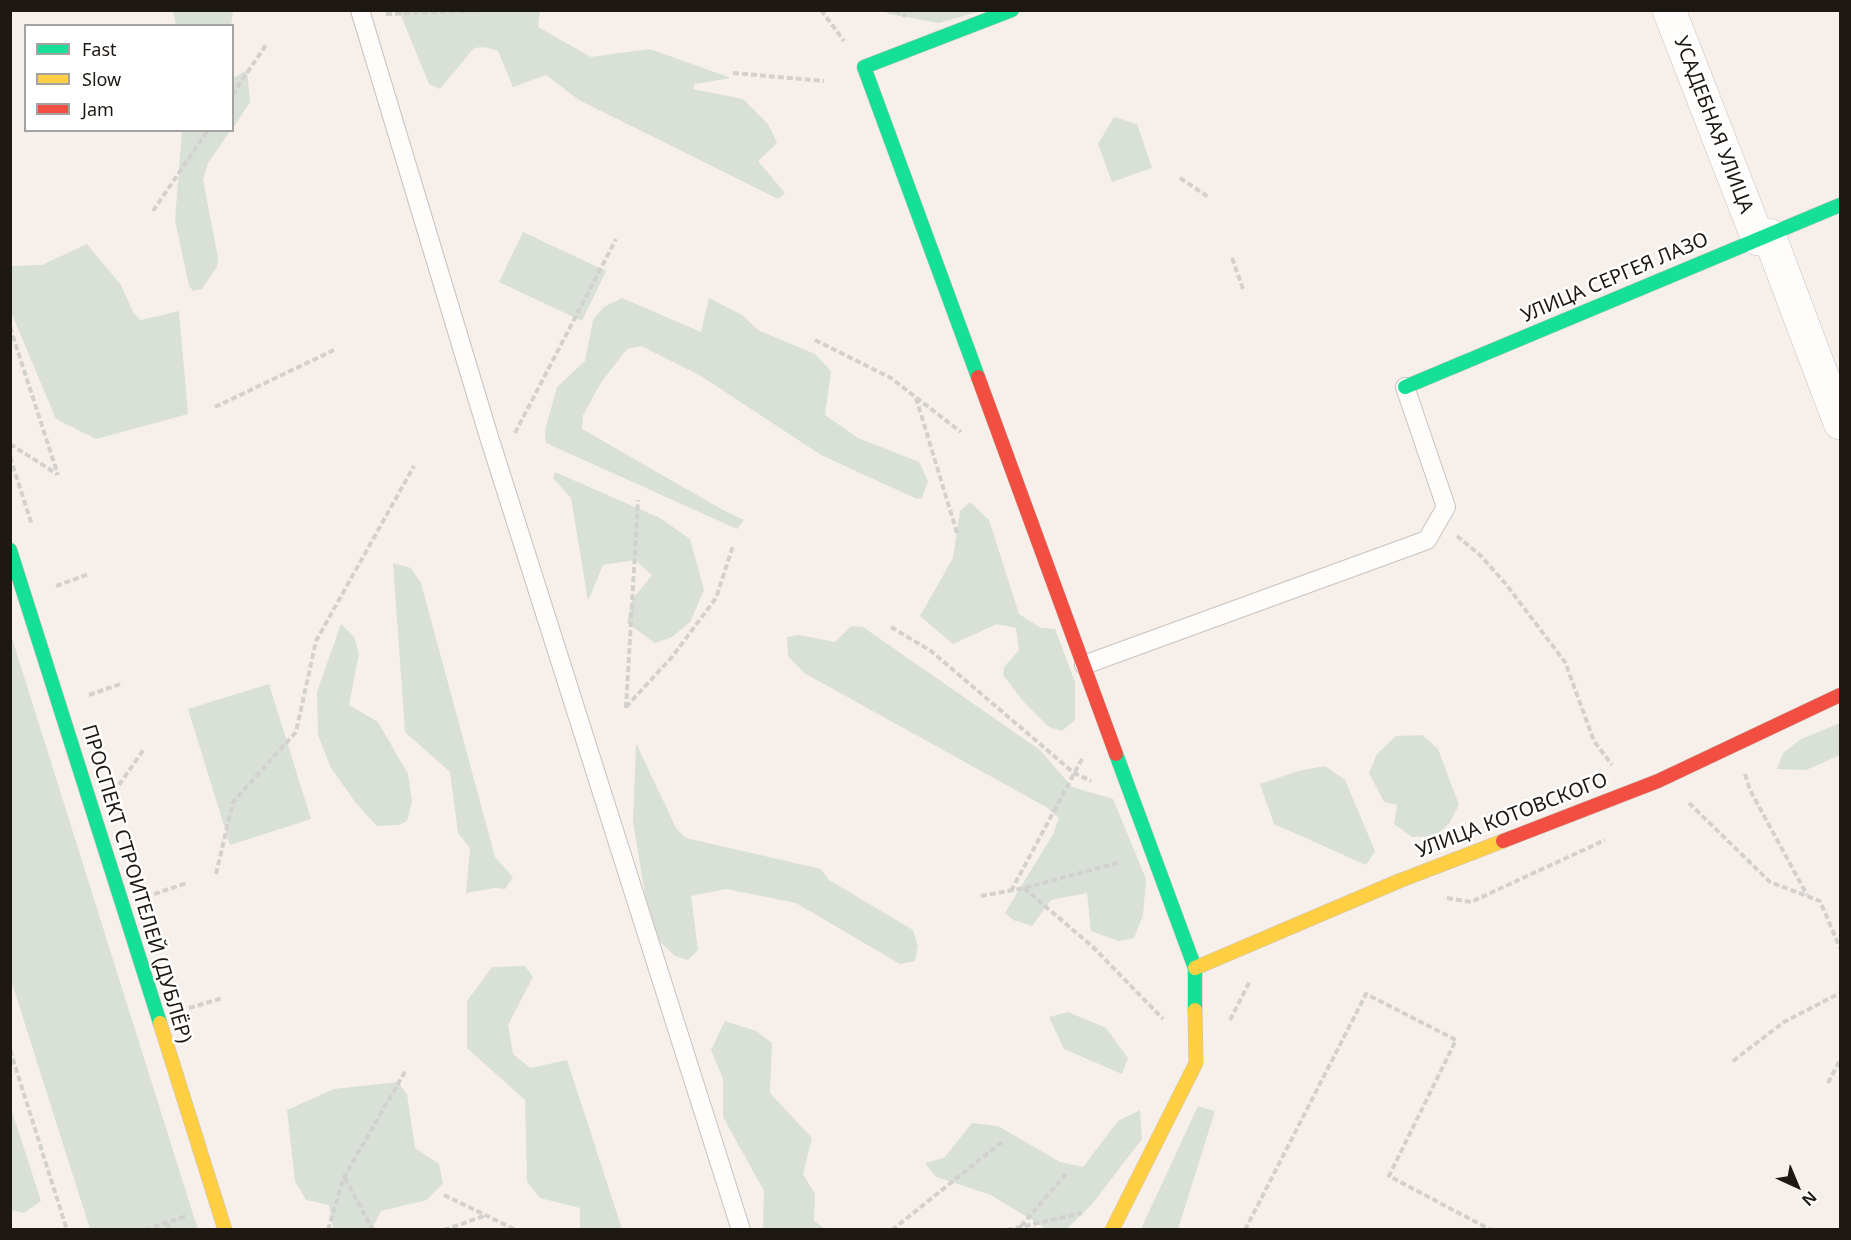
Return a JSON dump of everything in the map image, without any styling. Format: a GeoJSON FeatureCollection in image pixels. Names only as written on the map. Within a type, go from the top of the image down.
{"type":"FeatureCollection","features":[{"type":"Feature","properties":{"kind":"street"},"geometry":{"type":"LineString","coordinates":[[1012,10],[864,68],[1196,968],[1196,1063],[1112,1230]]}},
{"type":"Feature","properties":{"kind":"street","name":"УСАДЕБНАЯ УЛИЦА"},"geometry":{"type":"LineString","coordinates":[[1669,10],[1840,423]]}},
{"type":"Feature","properties":{"kind":"street","name":"УЛИЦА СЕРГЕЯ ЛАЗО"},"geometry":{"type":"LineString","coordinates":[[1405,387],[1840,205]]}},
{"type":"Feature","properties":{"kind":"street","name":"ПРОСПЕКТ СТРОИТЕЛЕЙ (ДУБЛЁР)"},"geometry":{"type":"LineString","coordinates":[[10,550],[225,1230]]}},
{"type":"Feature","properties":{"kind":"street","name":"УЛИЦА КОТОВСКОГО"},"geometry":{"type":"LineString","coordinates":[[1196,968],[1399,881],[1658,781],[1840,695]]}},
{"type":"Feature","properties":{"kind":"lane"},"geometry":{"type":"LineString","coordinates":[[361,14],[489,437],[741,1230]]}},
{"type":"Feature","properties":{"kind":"lane"},"geometry":{"type":"LineString","coordinates":[[1084,665],[1427,540],[1446,507],[1405,387]]}},
{"type":"Feature","properties":{"kind":"path"},"geometry":{"type":"LineString","coordinates":[[361,14],[495,10]]}},
{"type":"Feature","properties":{"kind":"path"},"geometry":{"type":"LineString","coordinates":[[821,10],[864,68]]}},
{"type":"Feature","properties":{"kind":"path"},"geometry":{"type":"LineString","coordinates":[[234,92],[266,45]]}},
{"type":"Feature","properties":{"kind":"path"},"geometry":{"type":"LineString","coordinates":[[733,73],[825,81]]}},
{"type":"Feature","properties":{"kind":"path"},"geometry":{"type":"LineString","coordinates":[[153,211],[207,132]]}},
{"type":"Feature","properties":{"kind":"path"},"geometry":{"type":"LineString","coordinates":[[1180,178],[1210,198]]}},
{"type":"Feature","properties":{"kind":"path"},"geometry":{"type":"LineString","coordinates":[[512,438],[616,239]]}},
{"type":"Feature","properties":{"kind":"path"},"geometry":{"type":"LineString","coordinates":[[1232,258],[1243,289]]}},
{"type":"Feature","properties":{"kind":"path"},"geometry":{"type":"LineString","coordinates":[[10,327],[58,475],[10,444]]}},
{"type":"Feature","properties":{"kind":"path"},"geometry":{"type":"LineString","coordinates":[[815,340],[891,378],[968,437]]}},
{"type":"Feature","properties":{"kind":"path"},"geometry":{"type":"LineString","coordinates":[[214,407],[334,350]]}},
{"type":"Feature","properties":{"kind":"path"},"geometry":{"type":"LineString","coordinates":[[916,397],[958,536]]}},
{"type":"Feature","properties":{"kind":"path"},"geometry":{"type":"LineString","coordinates":[[216,874],[233,802],[296,732],[316,641],[414,466]]}},
{"type":"Feature","properties":{"kind":"path"},"geometry":{"type":"LineString","coordinates":[[638,500],[626,708],[672,657],[716,598],[733,546]]}},
{"type":"Feature","properties":{"kind":"path"},"geometry":{"type":"LineString","coordinates":[[1439,519],[1480,555],[1505,583],[1565,662],[1594,741],[1632,790]]}},
{"type":"Feature","properties":{"kind":"path"},"geometry":{"type":"LineString","coordinates":[[51,587],[89,574]]}},
{"type":"Feature","properties":{"kind":"path"},"geometry":{"type":"LineString","coordinates":[[891,627],[931,651],[1074,773],[1135,803]]}},
{"type":"Feature","properties":{"kind":"path"},"geometry":{"type":"LineString","coordinates":[[85,696],[123,683]]}},
{"type":"Feature","properties":{"kind":"path"},"geometry":{"type":"LineString","coordinates":[[1011,891],[1104,721]]}},
{"type":"Feature","properties":{"kind":"path"},"geometry":{"type":"LineString","coordinates":[[1737,744],[1750,790],[1807,896]]}},
{"type":"Feature","properties":{"kind":"path"},"geometry":{"type":"LineString","coordinates":[[115,791],[144,749]]}},
{"type":"Feature","properties":{"kind":"path"},"geometry":{"type":"LineString","coordinates":[[1687,801],[1770,882],[1820,901],[1840,948]]}},
{"type":"Feature","properties":{"kind":"path"},"geometry":{"type":"LineString","coordinates":[[1441,897],[1471,903],[1612,837]]}},
{"type":"Feature","properties":{"kind":"path"},"geometry":{"type":"LineString","coordinates":[[981,896],[1024,888],[1153,853]]}},
{"type":"Feature","properties":{"kind":"path"},"geometry":{"type":"LineString","coordinates":[[148,896],[187,883]]}},
{"type":"Feature","properties":{"kind":"path"},"geometry":{"type":"LineString","coordinates":[[1024,888],[1093,947],[1157,1014],[1197,1043]]}},
{"type":"Feature","properties":{"kind":"path"},"geometry":{"type":"LineString","coordinates":[[1230,1020],[1251,979]]}},
{"type":"Feature","properties":{"kind":"path"},"geometry":{"type":"LineString","coordinates":[[1732,1061],[1784,1022],[1840,993]]}},
{"type":"Feature","properties":{"kind":"path"},"geometry":{"type":"LineString","coordinates":[[1245,1230],[1366,994],[1456,1040],[1389,1176],[1491,1230]]}},
{"type":"Feature","properties":{"kind":"path"},"geometry":{"type":"LineString","coordinates":[[10,1050],[67,1230]]}},
{"type":"Feature","properties":{"kind":"path"},"geometry":{"type":"LineString","coordinates":[[1828,1083],[1840,1060]]}},
{"type":"Feature","properties":{"kind":"path"},"geometry":{"type":"LineString","coordinates":[[328,1230],[344,1177],[406,1070]]}},
{"type":"Feature","properties":{"kind":"path"},"geometry":{"type":"LineString","coordinates":[[892,1230],[1002,1142]]}},
{"type":"Feature","properties":{"kind":"path"},"geometry":{"type":"LineString","coordinates":[[1020,1227],[1066,1174]]}},
{"type":"Feature","properties":{"kind":"path"},"geometry":{"type":"LineString","coordinates":[[344,1177],[373,1230]]}},
{"type":"Feature","properties":{"kind":"path"},"geometry":{"type":"LineString","coordinates":[[444,1195],[516,1230]]}},
{"type":"Feature","properties":{"kind":"path"},"geometry":{"type":"LineString","coordinates":[[1007,1230],[1125,1204]]}},
{"type":"Feature","properties":{"kind":"path"},"geometry":{"type":"LineString","coordinates":[[444,1230],[488,1215]]}},
{"type":"Feature","properties":{"kind":"path"},"geometry":{"type":"LineString","coordinates":[[167,1222],[169,1230]]}},
{"type":"Feature","properties":{"kind":"shaded area"},"geometry":{"type":"Polygon","coordinates":[[[173,10],[233,11],[231,24],[176,24],[173,10]]]}},
{"type":"Feature","properties":{"kind":"shaded area"},"geometry":{"type":"Polygon","coordinates":[[[399,11],[540,11],[538,27],[591,57],[650,49],[731,78],[695,84],[693,89],[743,99],[768,124],[777,143],[758,161],[785,193],[778,199],[579,100],[546,75],[513,87],[498,51],[484,47],[474,48],[440,89],[429,84],[399,11]]]}},
{"type":"Feature","properties":{"kind":"shaded area"},"geometry":{"type":"Polygon","coordinates":[[[884,11],[981,11],[939,23],[889,14],[884,11]]]}},
{"type":"Feature","properties":{"kind":"shaded area"},"geometry":{"type":"Polygon","coordinates":[[[247,70],[250,102],[234,126],[234,77],[247,70]]]}},
{"type":"Feature","properties":{"kind":"shaded area"},"geometry":{"type":"Polygon","coordinates":[[[1114,117],[1137,124],[1152,168],[1112,182],[1098,144],[1114,117]]]}},
{"type":"Feature","properties":{"kind":"shaded area"},"geometry":{"type":"Polygon","coordinates":[[[182,132],[229,132],[208,163],[203,180],[218,258],[217,267],[202,289],[193,291],[189,286],[175,220],[182,132]]]}},
{"type":"Feature","properties":{"kind":"shaded area"},"geometry":{"type":"Polygon","coordinates":[[[523,232],[606,271],[582,321],[499,282],[523,232]]]}},
{"type":"Feature","properties":{"kind":"shaded area"},"geometry":{"type":"Polygon","coordinates":[[[87,244],[121,285],[134,314],[141,320],[179,311],[188,414],[96,439],[56,419],[11,312],[12,266],[42,265],[87,244]]]}},
{"type":"Feature","properties":{"kind":"shaded area"},"geometry":{"type":"Polygon","coordinates":[[[622,298],[701,332],[709,298],[742,315],[758,330],[815,354],[831,371],[825,415],[858,438],[919,462],[928,481],[922,498],[917,499],[821,455],[701,376],[641,346],[627,349],[602,381],[583,415],[582,429],[744,520],[737,529],[546,443],[545,430],[557,387],[585,361],[593,320],[604,307],[622,298]]]}},
{"type":"Feature","properties":{"kind":"shaded area"},"geometry":{"type":"Polygon","coordinates":[[[555,472],[660,518],[690,539],[704,590],[690,622],[672,637],[655,643],[627,623],[632,600],[652,575],[635,560],[603,565],[588,601],[571,498],[553,478],[555,472]]]}},
{"type":"Feature","properties":{"kind":"shaded area"},"geometry":{"type":"Polygon","coordinates":[[[970,502],[989,520],[1019,614],[1041,628],[1055,629],[1075,682],[1075,720],[1062,731],[1049,727],[1023,701],[1003,675],[1004,667],[1019,650],[1016,628],[997,624],[953,644],[920,616],[953,558],[960,511],[970,502]]]}},
{"type":"Feature","properties":{"kind":"shaded area"},"geometry":{"type":"Polygon","coordinates":[[[393,563],[411,568],[421,583],[495,857],[513,877],[505,889],[495,888],[466,893],[470,848],[458,833],[450,772],[405,732],[393,563]]]}},
{"type":"Feature","properties":{"kind":"shaded area"},"geometry":{"type":"Polygon","coordinates":[[[341,624],[354,637],[359,653],[349,705],[378,722],[408,774],[412,802],[407,821],[399,825],[377,826],[356,803],[331,768],[318,735],[317,692],[341,624]]]}},
{"type":"Feature","properties":{"kind":"shaded area"},"geometry":{"type":"Polygon","coordinates":[[[851,626],[863,627],[1040,750],[1072,787],[1113,799],[1146,879],[1143,915],[1134,938],[1118,941],[1091,931],[1087,893],[1051,900],[1032,926],[1013,920],[1005,913],[1053,834],[1059,818],[1046,807],[804,673],[788,656],[787,637],[799,635],[835,642],[851,626]]]}},
{"type":"Feature","properties":{"kind":"shaded area"},"geometry":{"type":"Polygon","coordinates":[[[11,635],[198,1229],[90,1229],[11,980],[11,635]]]}},
{"type":"Feature","properties":{"kind":"shaded area"},"geometry":{"type":"Polygon","coordinates":[[[269,684],[311,819],[230,845],[188,709],[269,684]]]}},
{"type":"Feature","properties":{"kind":"shaded area"},"geometry":{"type":"Polygon","coordinates":[[[1840,723],[1840,755],[1806,770],[1777,769],[1783,753],[1801,739],[1840,723]]]}},
{"type":"Feature","properties":{"kind":"shaded area"},"geometry":{"type":"Polygon","coordinates":[[[1422,735],[1438,749],[1459,805],[1449,824],[1434,836],[1412,837],[1394,824],[1397,805],[1384,802],[1369,773],[1377,754],[1396,736],[1422,735]]]}},
{"type":"Feature","properties":{"kind":"shaded area"},"geometry":{"type":"Polygon","coordinates":[[[636,743],[676,828],[686,838],[821,869],[829,880],[913,930],[918,946],[915,961],[900,964],[796,903],[726,889],[691,896],[698,950],[688,960],[675,956],[660,942],[648,912],[633,822],[636,743]]]}},
{"type":"Feature","properties":{"kind":"shaded area"},"geometry":{"type":"Polygon","coordinates":[[[1325,766],[1345,780],[1375,851],[1366,865],[1274,824],[1260,784],[1298,771],[1325,766]]]}},
{"type":"Feature","properties":{"kind":"shaded area"},"geometry":{"type":"Polygon","coordinates":[[[525,966],[533,977],[508,1025],[513,1054],[530,1068],[567,1060],[622,1229],[580,1229],[580,1208],[540,1198],[527,1182],[525,1100],[467,1048],[467,1001],[492,967],[525,966]]]}},
{"type":"Feature","properties":{"kind":"shaded area"},"geometry":{"type":"Polygon","coordinates":[[[1068,1012],[1106,1028],[1128,1058],[1122,1074],[1064,1049],[1049,1017],[1068,1012]]]}},
{"type":"Feature","properties":{"kind":"shaded area"},"geometry":{"type":"Polygon","coordinates":[[[725,1021],[756,1031],[772,1043],[770,1093],[812,1138],[803,1174],[815,1194],[814,1221],[825,1229],[763,1229],[764,1191],[723,1117],[723,1079],[711,1050],[725,1021]]]}},
{"type":"Feature","properties":{"kind":"shaded area"},"geometry":{"type":"Polygon","coordinates":[[[398,1082],[407,1094],[415,1148],[439,1164],[443,1183],[427,1200],[381,1211],[372,1229],[333,1229],[329,1205],[306,1200],[295,1181],[287,1110],[334,1089],[398,1082]]]}},
{"type":"Feature","properties":{"kind":"shaded area"},"geometry":{"type":"Polygon","coordinates":[[[10,1105],[41,1201],[24,1213],[11,1210],[10,1105]]]}},
{"type":"Feature","properties":{"kind":"shaded area"},"geometry":{"type":"Polygon","coordinates":[[[1198,1106],[1215,1111],[1178,1229],[1141,1229],[1198,1106]]]}},
{"type":"Feature","properties":{"kind":"shaded area"},"geometry":{"type":"Polygon","coordinates":[[[1140,1110],[1142,1139],[1092,1204],[1067,1229],[1045,1228],[991,1195],[936,1177],[925,1163],[944,1158],[972,1123],[998,1126],[1060,1162],[1083,1167],[1118,1121],[1140,1110]]]}},
{"type":"Feature","properties":{"kind":"traffic: fast"},"geometry":{"type":"LineString","coordinates":[[978,377],[864,67],[1012,10]]}},
{"type":"Feature","properties":{"kind":"traffic: fast"},"geometry":{"type":"LineString","coordinates":[[1405,387],[1840,205]]}},
{"type":"Feature","properties":{"kind":"traffic: fast"},"geometry":{"type":"LineString","coordinates":[[10,550],[160,1023]]}},
{"type":"Feature","properties":{"kind":"traffic: fast"},"geometry":{"type":"LineString","coordinates":[[1116,754],[1195,968],[1195,1010]]}},
{"type":"Feature","properties":{"kind":"traffic: slow"},"geometry":{"type":"LineString","coordinates":[[1195,968],[1399,881],[1503,841]]}},
{"type":"Feature","properties":{"kind":"traffic: slow"},"geometry":{"type":"LineString","coordinates":[[1112,1230],[1196,1063],[1195,1010]]}},
{"type":"Feature","properties":{"kind":"traffic: slow"},"geometry":{"type":"LineString","coordinates":[[160,1023],[225,1230]]}},
{"type":"Feature","properties":{"kind":"traffic: jam"},"geometry":{"type":"LineString","coordinates":[[978,377],[1116,754]]}},
{"type":"Feature","properties":{"kind":"traffic: jam"},"geometry":{"type":"LineString","coordinates":[[1503,841],[1658,781],[1840,695]]}}]}
